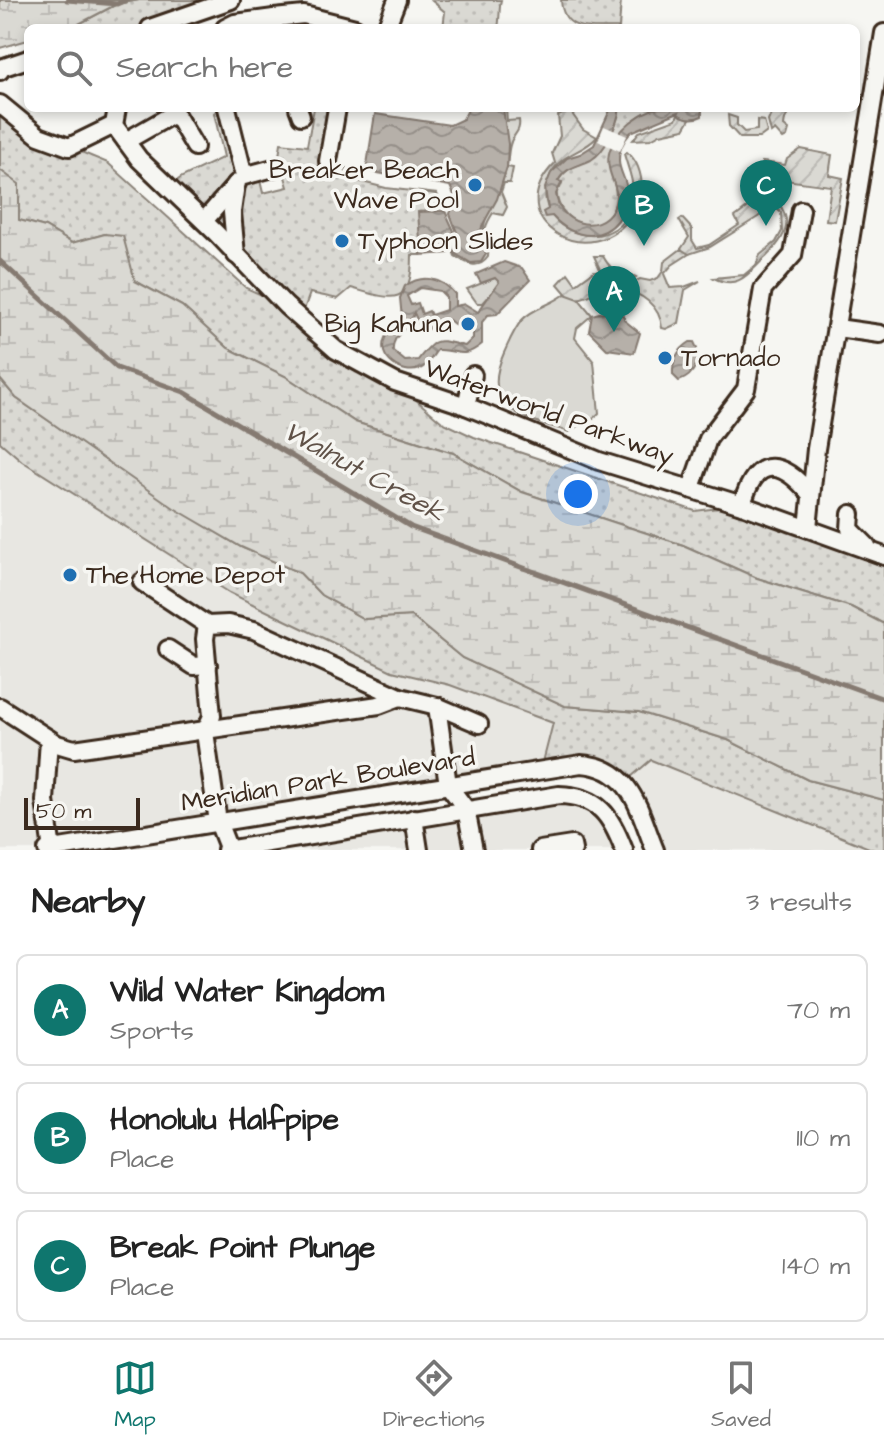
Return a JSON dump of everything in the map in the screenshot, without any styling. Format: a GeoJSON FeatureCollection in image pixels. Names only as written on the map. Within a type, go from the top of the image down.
{"type":"FeatureCollection","features":[{"type":"Feature","properties":{"kind":"street"},"geometry":{"type":"LineString","coordinates":[[162,24],[231,0]]}},
{"type":"Feature","properties":{"kind":"street"},"geometry":{"type":"LineString","coordinates":[[388,24],[397,0]]}},
{"type":"Feature","properties":{"kind":"street"},"geometry":{"type":"LineString","coordinates":[[233,24],[274,23],[304,15],[340,24]]}},
{"type":"Feature","properties":{"kind":"street"},"geometry":{"type":"LineString","coordinates":[[808,528],[816,449],[884,33]]}},
{"type":"Feature","properties":{"kind":"street"},"geometry":{"type":"LineString","coordinates":[[0,71],[24,60]]}},
{"type":"Feature","properties":{"kind":"street"},"geometry":{"type":"LineString","coordinates":[[0,104],[39,136],[69,147],[115,116]]}},
{"type":"Feature","properties":{"kind":"street"},"geometry":{"type":"LineString","coordinates":[[228,112],[240,180],[232,212],[236,255]]}},
{"type":"Feature","properties":{"kind":"street"},"geometry":{"type":"LineString","coordinates":[[328,161],[336,112]]}},
{"type":"Feature","properties":{"kind":"street"},"geometry":{"type":"LineString","coordinates":[[126,141],[175,113],[195,147]]}},
{"type":"Feature","properties":{"kind":"street","name":"Waterworld Parkway"},"geometry":{"type":"LineString","coordinates":[[115,116],[126,141],[139,159],[286,306],[336,350],[395,382],[466,406],[599,461],[691,488],[879,554]]}},
{"type":"Feature","properties":{"kind":"street"},"geometry":{"type":"LineString","coordinates":[[866,137],[884,139]]}},
{"type":"Feature","properties":{"kind":"street"},"geometry":{"type":"LineString","coordinates":[[204,221],[240,180],[277,167]]}},
{"type":"Feature","properties":{"kind":"street"},"geometry":{"type":"LineString","coordinates":[[691,488],[708,439],[746,389],[763,289],[793,255],[801,210]]}},
{"type":"Feature","properties":{"kind":"street"},"geometry":{"type":"LineString","coordinates":[[837,328],[880,334]]}},
{"type":"Feature","properties":{"kind":"street"},"geometry":{"type":"LineString","coordinates":[[466,406],[473,375]]}},
{"type":"Feature","properties":{"kind":"street"},"geometry":{"type":"LineString","coordinates":[[742,505],[748,482],[757,472],[768,467],[782,469],[796,477],[811,495]]}},
{"type":"Feature","properties":{"kind":"street"},"geometry":{"type":"LineString","coordinates":[[851,514],[850,529],[879,554]]}},
{"type":"Feature","properties":{"kind":"street"},"geometry":{"type":"LineString","coordinates":[[142,582],[207,625],[228,624],[254,630],[400,697],[437,706],[479,724]]}},
{"type":"Feature","properties":{"kind":"street"},"geometry":{"type":"LineString","coordinates":[[207,625],[212,716],[205,732],[218,822],[228,850]]}},
{"type":"Feature","properties":{"kind":"street"},"geometry":{"type":"LineString","coordinates":[[168,649],[194,666],[208,665]]}},
{"type":"Feature","properties":{"kind":"street"},"geometry":{"type":"LineString","coordinates":[[0,707],[49,739],[74,749],[379,705],[400,697]]}},
{"type":"Feature","properties":{"kind":"street"},"geometry":{"type":"LineString","coordinates":[[437,706],[448,785],[466,809],[474,850]]}},
{"type":"Feature","properties":{"kind":"street"},"geometry":{"type":"LineString","coordinates":[[49,739],[45,801],[50,850]]}},
{"type":"Feature","properties":{"kind":"street","name":"Meridian Park Boulevard"},"geometry":{"type":"LineString","coordinates":[[50,850],[581,764],[595,765],[614,774],[635,799],[655,850]]}},
{"type":"Feature","properties":{"kind":"street","name":"Meridian Park Boulevard"},"geometry":{"type":"LineString","coordinates":[[228,850],[559,795],[581,797],[594,803],[609,816],[624,850]]}},
{"type":"Feature","properties":{"kind":"street"},"geometry":{"type":"LineString","coordinates":[[414,818],[419,850]]}},
{"type":"Feature","properties":{"kind":"street"},"geometry":{"type":"LineString","coordinates":[[540,850],[572,845],[573,850]]}},
{"type":"Feature","properties":{"kind":"shaded area"},"geometry":{"type":"Polygon","coordinates":[[[0,442],[22,461],[230,593],[392,671],[450,685],[553,723],[541,770],[47,850],[0,850],[0,442]]]}},
{"type":"Feature","properties":{"kind":"shaded area"},"geometry":{"type":"Polygon","coordinates":[[[651,760],[874,850],[655,850],[624,783],[651,760]]]}},
{"type":"Feature","properties":{"kind":"shaded area"},"geometry":{"type":"Polygon","coordinates":[[[559,795],[594,803],[624,850],[226,850],[559,795]]]}},
{"type":"Feature","properties":{"kind":"green space"},"geometry":{"type":"Polygon","coordinates":[[[0,0],[139,0],[117,4],[79,24],[24,24],[24,41],[0,48],[0,0]]]}},
{"type":"Feature","properties":{"kind":"green space"},"geometry":{"type":"Polygon","coordinates":[[[139,0],[231,0],[162,24],[79,24],[117,4],[139,0]]]}},
{"type":"Feature","properties":{"kind":"green space"},"geometry":{"type":"Polygon","coordinates":[[[431,0],[501,0],[498,24],[444,24],[445,12],[431,0]]]}},
{"type":"Feature","properties":{"kind":"green space"},"geometry":{"type":"Polygon","coordinates":[[[561,0],[621,0],[619,24],[573,24],[563,11],[561,0]]]}},
{"type":"Feature","properties":{"kind":"green space"},"geometry":{"type":"Polygon","coordinates":[[[0,104],[69,147],[108,163],[246,288],[284,305],[168,187],[224,157],[215,112],[221,112],[244,176],[258,172],[263,193],[288,187],[279,156],[281,143],[307,146],[313,112],[337,112],[334,165],[347,168],[346,178],[386,188],[437,194],[445,211],[419,212],[421,255],[412,255],[411,272],[404,292],[388,297],[351,288],[338,299],[310,293],[301,318],[395,382],[442,422],[474,437],[695,511],[742,505],[884,556],[884,624],[851,607],[757,578],[683,545],[522,492],[453,453],[355,422],[285,376],[228,348],[182,306],[135,281],[105,234],[72,243],[45,227],[19,220],[19,185],[0,170],[0,104]]]}},
{"type":"Feature","properties":{"kind":"green space"},"geometry":{"type":"Polygon","coordinates":[[[504,112],[506,112],[507,121],[519,120],[518,131],[509,150],[507,167],[513,168],[510,183],[504,183],[501,192],[507,207],[503,215],[493,213],[486,226],[488,257],[476,265],[463,261],[454,253],[474,264],[486,251],[483,239],[486,217],[504,175],[508,148],[504,112]]]}},
{"type":"Feature","properties":{"kind":"green space"},"geometry":{"type":"Polygon","coordinates":[[[571,112],[583,129],[597,137],[553,170],[546,193],[549,211],[562,225],[579,233],[598,235],[615,228],[628,214],[633,190],[624,154],[627,152],[637,164],[642,184],[639,202],[616,232],[596,240],[576,241],[557,234],[543,222],[537,205],[540,185],[555,163],[552,153],[560,136],[558,116],[571,112]]]}},
{"type":"Feature","properties":{"kind":"green space"},"geometry":{"type":"Polygon","coordinates":[[[619,112],[648,112],[635,119],[610,153],[616,195],[611,212],[594,224],[576,221],[561,208],[557,188],[562,183],[558,181],[566,171],[591,158],[603,146],[619,112]]]}},
{"type":"Feature","properties":{"kind":"green space"},"geometry":{"type":"Polygon","coordinates":[[[772,112],[789,112],[784,126],[789,130],[787,137],[783,139],[775,130],[771,133],[768,121],[772,112]]]}},
{"type":"Feature","properties":{"kind":"green space"},"geometry":{"type":"Polygon","coordinates":[[[678,114],[690,119],[684,129],[651,139],[633,140],[639,132],[676,119],[678,114]]]}},
{"type":"Feature","properties":{"kind":"green space"},"geometry":{"type":"Polygon","coordinates":[[[728,115],[737,118],[737,125],[744,132],[757,130],[757,120],[764,121],[767,132],[759,138],[740,138],[729,126],[728,115]]]}},
{"type":"Feature","properties":{"kind":"green space"},"geometry":{"type":"Polygon","coordinates":[[[801,149],[832,155],[829,175],[843,178],[835,221],[826,220],[831,186],[770,178],[767,188],[785,215],[785,231],[775,247],[749,274],[730,282],[714,278],[744,275],[756,265],[760,255],[776,242],[782,231],[781,213],[763,194],[762,214],[758,217],[710,247],[689,254],[681,249],[689,237],[679,220],[682,218],[692,229],[692,240],[697,248],[709,245],[739,225],[735,217],[747,208],[759,179],[762,179],[762,162],[785,165],[787,159],[801,149]]]}},
{"type":"Feature","properties":{"kind":"green space"},"geometry":{"type":"Polygon","coordinates":[[[0,170],[19,184],[19,220],[45,227],[72,243],[105,234],[123,236],[135,281],[182,306],[228,348],[285,376],[355,422],[453,453],[522,492],[683,545],[757,578],[851,607],[884,624],[884,800],[808,780],[728,740],[639,712],[565,706],[462,658],[411,616],[364,619],[321,595],[300,573],[241,547],[174,508],[16,398],[0,379],[0,170]]]}},
{"type":"Feature","properties":{"kind":"green space"},"geometry":{"type":"Polygon","coordinates":[[[681,249],[689,254],[664,274],[670,288],[700,281],[685,290],[679,323],[666,329],[662,328],[658,313],[648,301],[620,288],[640,279],[650,281],[658,278],[664,262],[681,249]]]}},
{"type":"Feature","properties":{"kind":"green space"},"geometry":{"type":"Polygon","coordinates":[[[594,256],[603,256],[613,269],[636,277],[628,282],[606,283],[594,256]]]}},
{"type":"Feature","properties":{"kind":"green space"},"geometry":{"type":"Polygon","coordinates":[[[597,271],[602,285],[588,296],[569,297],[558,284],[568,273],[576,284],[597,271]]]}},
{"type":"Feature","properties":{"kind":"green space"},"geometry":{"type":"Polygon","coordinates":[[[495,278],[499,285],[483,303],[477,303],[467,289],[495,278]]]}},
{"type":"Feature","properties":{"kind":"green space"},"geometry":{"type":"Polygon","coordinates":[[[565,294],[579,299],[592,315],[577,328],[575,338],[594,362],[599,413],[569,432],[510,409],[497,387],[504,353],[519,324],[532,312],[565,294]]]}},
{"type":"Feature","properties":{"kind":"green space"},"geometry":{"type":"Polygon","coordinates":[[[0,379],[16,398],[174,507],[241,547],[300,573],[321,595],[364,619],[411,616],[462,658],[565,706],[639,712],[728,740],[808,780],[884,800],[884,850],[874,850],[651,760],[624,783],[614,774],[541,770],[553,723],[450,685],[392,671],[230,593],[22,461],[0,442],[0,379]]]}},
{"type":"Feature","properties":{"kind":"water","name":"Breaker Beach Wave Pool"},"geometry":{"type":"Polygon","coordinates":[[[467,112],[504,112],[508,144],[507,167],[497,199],[482,226],[481,237],[486,254],[481,262],[471,263],[454,253],[458,235],[450,214],[455,197],[450,186],[366,171],[375,114],[450,125],[463,119],[467,112]]]}},
{"type":"Feature","properties":{"kind":"water"},"geometry":{"type":"Polygon","coordinates":[[[609,112],[619,112],[606,144],[596,156],[569,170],[558,181],[562,182],[556,194],[564,212],[571,219],[589,224],[606,217],[616,204],[608,158],[623,129],[648,112],[679,112],[631,132],[622,145],[619,157],[627,191],[622,214],[606,231],[579,234],[564,227],[552,216],[545,217],[543,212],[548,209],[545,188],[551,173],[567,158],[594,145],[609,112]]]}},
{"type":"Feature","properties":{"kind":"water"},"geometry":{"type":"Polygon","coordinates":[[[702,112],[702,116],[693,119],[678,114],[702,112]]]}},
{"type":"Feature","properties":{"kind":"water"},"geometry":{"type":"Polygon","coordinates":[[[445,211],[454,231],[449,253],[421,255],[418,212],[445,211]]]}},
{"type":"Feature","properties":{"kind":"water"},"geometry":{"type":"Polygon","coordinates":[[[504,262],[522,268],[530,280],[497,314],[488,315],[482,322],[482,344],[475,349],[464,353],[437,350],[420,369],[406,370],[392,364],[383,345],[388,332],[402,319],[400,298],[405,286],[418,280],[438,281],[455,294],[455,306],[465,304],[478,312],[499,282],[495,278],[481,283],[476,274],[504,262]],[[420,288],[407,296],[411,305],[418,303],[422,314],[429,311],[431,315],[446,310],[446,297],[440,291],[420,288]],[[414,313],[393,345],[393,351],[405,361],[418,360],[429,346],[438,341],[465,346],[473,338],[473,328],[459,328],[449,320],[435,325],[437,331],[432,333],[430,328],[422,331],[414,313]]]}},
{"type":"Feature","properties":{"kind":"water"},"geometry":{"type":"Polygon","coordinates":[[[609,310],[624,316],[624,320],[640,333],[634,353],[607,349],[589,331],[592,315],[609,310]]]}},
{"type":"Feature","properties":{"kind":"water"},"geometry":{"type":"Polygon","coordinates":[[[694,342],[697,348],[696,365],[685,379],[679,381],[673,375],[673,365],[679,352],[694,342]]]}},
{"type":"Feature","properties":{"kind":"pier"},"geometry":{"type":"Polygon","coordinates":[[[604,126],[627,136],[620,151],[598,141],[604,126]]]}},
{"type":"Feature","properties":{"kind":"waterway"},"geometry":{"type":"LineString","coordinates":[[67,0],[117,4],[126,0]]}},
{"type":"Feature","properties":{"kind":"waterway","name":"Walnut Creek"},"geometry":{"type":"LineString","coordinates":[[0,261],[117,368],[184,392],[411,527],[884,699]]}},
{"type":"Feature","properties":{"kind":"place","name":"Breaker Beach Wave Pool"},"geometry":{"type":"Point","coordinates":[475,185]}},
{"type":"Feature","properties":{"kind":"place","name":"Break Point Plunge"},"geometry":{"type":"Point","coordinates":[766,226]}},
{"type":"Feature","properties":{"kind":"place","name":"Typhoon Slides"},"geometry":{"type":"Point","coordinates":[342,241]}},
{"type":"Feature","properties":{"kind":"place","name":"Honolulu Halfpipe"},"geometry":{"type":"Point","coordinates":[644,246]}},
{"type":"Feature","properties":{"kind":"place","name":"Big Kahuna"},"geometry":{"type":"Point","coordinates":[468,324]}},
{"type":"Feature","properties":{"kind":"place","name":"Wild Water Kingdom"},"geometry":{"type":"Point","coordinates":[614,332]}},
{"type":"Feature","properties":{"kind":"place","name":"Tornado"},"geometry":{"type":"Point","coordinates":[665,358]}},
{"type":"Feature","properties":{"kind":"place","name":"The Home Depot"},"geometry":{"type":"Point","coordinates":[70,575]}}]}
